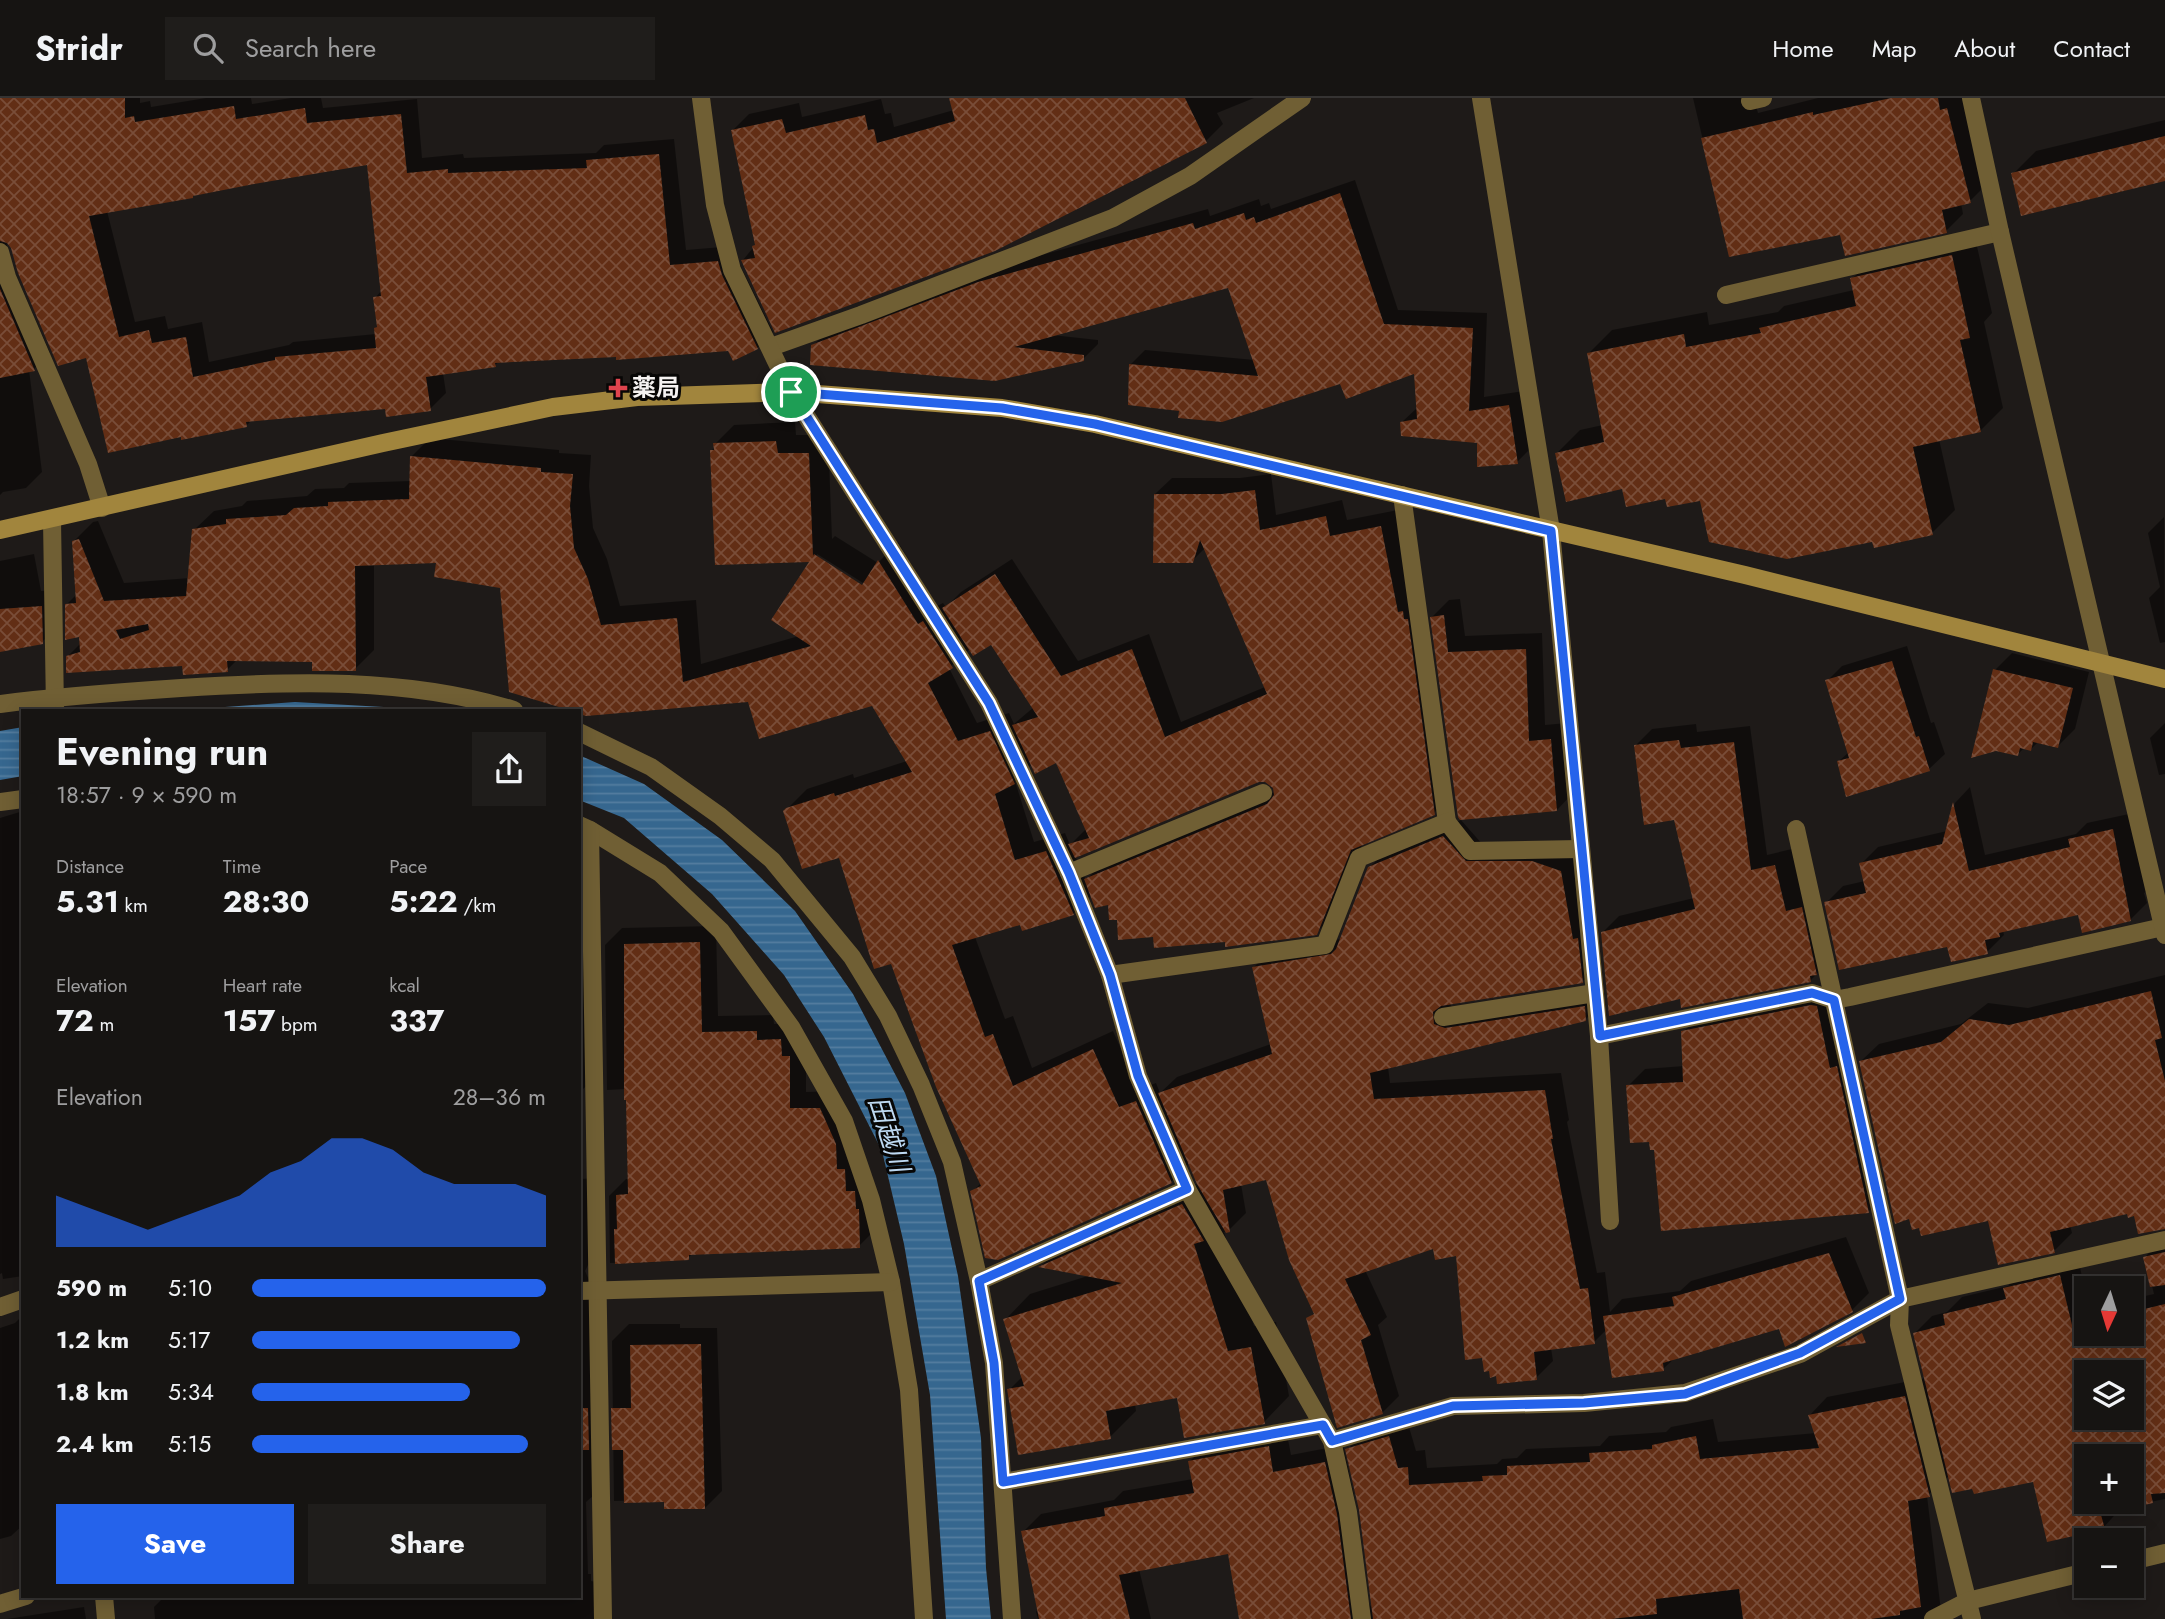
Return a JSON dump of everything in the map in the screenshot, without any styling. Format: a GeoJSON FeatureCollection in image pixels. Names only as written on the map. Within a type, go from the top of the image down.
{"type":"FeatureCollection","features":[{"type":"Feature","properties":{"kind":"street"},"geometry":{"type":"LineString","coordinates":[[701,98],[715,205],[732,270],[791,392],[989,703],[1069,873],[1110,975],[1138,1076],[1187,1189],[1332,1441],[1348,1512],[1362,1619]]}},
{"type":"Feature","properties":{"kind":"street"},"geometry":{"type":"LineString","coordinates":[[771,347],[1113,218],[1190,176],[1302,98]]}},
{"type":"Feature","properties":{"kind":"street"},"geometry":{"type":"LineString","coordinates":[[1481,98],[1551,531],[1600,1036],[1610,1221]]}},
{"type":"Feature","properties":{"kind":"street"},"geometry":{"type":"LineString","coordinates":[[1600,1036],[1812,993],[1834,1000],[2164,931],[1971,98]]}},
{"type":"Feature","properties":{"kind":"street"},"geometry":{"type":"LineString","coordinates":[[1726,295],[2000,232]]}},
{"type":"Feature","properties":{"kind":"street"},"geometry":{"type":"LineString","coordinates":[[0,252],[7,277],[88,464],[102,508]]}},
{"type":"Feature","properties":{"kind":"street"},"geometry":{"type":"LineString","coordinates":[[0,530],[370,446],[553,408],[637,397],[791,392],[1002,408],[1095,424],[1745,575],[2165,679]]}},
{"type":"Feature","properties":{"kind":"street"},"geometry":{"type":"LineString","coordinates":[[1402,495],[1447,822],[1470,851],[1580,849]]}},
{"type":"Feature","properties":{"kind":"street"},"geometry":{"type":"LineString","coordinates":[[52,520],[55,703]]}},
{"type":"Feature","properties":{"kind":"street"},"geometry":{"type":"LineString","coordinates":[[0,704],[55,703],[269,683],[354,683],[426,691],[510,709]]}},
{"type":"Feature","properties":{"kind":"street"},"geometry":{"type":"LineString","coordinates":[[581,733],[651,767],[720,816],[772,860],[852,957],[888,1016],[921,1085],[952,1162],[979,1281],[994,1363],[1012,1619]]}},
{"type":"Feature","properties":{"kind":"street"},"geometry":{"type":"LineString","coordinates":[[1069,873],[1263,793]]}},
{"type":"Feature","properties":{"kind":"street"},"geometry":{"type":"LineString","coordinates":[[0,803],[21,799]]}},
{"type":"Feature","properties":{"kind":"street"},"geometry":{"type":"LineString","coordinates":[[1110,975],[1325,945],[1359,858],[1447,822]]}},
{"type":"Feature","properties":{"kind":"street"},"geometry":{"type":"LineString","coordinates":[[585,828],[660,873],[720,931],[791,1027],[844,1121],[871,1200],[891,1282],[909,1390],[923,1619]]}},
{"type":"Feature","properties":{"kind":"street"},"geometry":{"type":"LineString","coordinates":[[585,828],[598,1290],[603,1619]]}},
{"type":"Feature","properties":{"kind":"street"},"geometry":{"type":"LineString","coordinates":[[1796,829],[1900,1299],[1899,1325],[1972,1619]]}},
{"type":"Feature","properties":{"kind":"street"},"geometry":{"type":"LineString","coordinates":[[1443,1017],[1595,993]]}},
{"type":"Feature","properties":{"kind":"street"},"geometry":{"type":"LineString","coordinates":[[979,1281],[1187,1189]]}},
{"type":"Feature","properties":{"kind":"street"},"geometry":{"type":"LineString","coordinates":[[1332,1441],[1453,1406],[1584,1403],[1685,1394],[1800,1353],[1900,1299],[2165,1240]]}},
{"type":"Feature","properties":{"kind":"street"},"geometry":{"type":"LineString","coordinates":[[581,1291],[891,1282]]}},
{"type":"Feature","properties":{"kind":"street"},"geometry":{"type":"LineString","coordinates":[[0,1307],[21,1300]]}},
{"type":"Feature","properties":{"kind":"street"},"geometry":{"type":"LineString","coordinates":[[1003,1482],[1323,1425]]}},
{"type":"Feature","properties":{"kind":"street"},"geometry":{"type":"LineString","coordinates":[[2144,1558],[2165,1553]]}},
{"type":"Feature","properties":{"kind":"street"},"geometry":{"type":"LineString","coordinates":[[1933,1619],[1968,1601],[2074,1575]]}},
{"type":"Feature","properties":{"kind":"street"},"geometry":{"type":"LineString","coordinates":[[0,1604],[21,1598]]}},
{"type":"Feature","properties":{"kind":"street"},"geometry":{"type":"LineString","coordinates":[[104,1598],[106,1619]]}},
{"type":"Feature","properties":{"kind":"water"},"geometry":{"type":"Polygon","coordinates":[[[295,702],[419,709],[198,709],[295,702]]]}},
{"type":"Feature","properties":{"kind":"water"},"geometry":{"type":"Polygon","coordinates":[[[21,727],[21,776],[0,780],[0,731],[21,727]]]}},
{"type":"Feature","properties":{"kind":"water","name":"田越川"},"geometry":{"type":"Polygon","coordinates":[[[581,756],[644,784],[722,840],[795,911],[853,994],[905,1093],[936,1176],[958,1276],[981,1438],[986,1568],[991,1619],[946,1619],[930,1395],[904,1244],[882,1151],[824,1037],[784,975],[712,894],[624,818],[581,801],[581,756]]]}},
{"type":"Feature","properties":{"kind":"building"},"geometry":{"type":"Polygon","coordinates":[[[0,98],[125,98],[125,118],[134,116],[135,122],[234,106],[236,119],[305,108],[307,123],[401,114],[407,173],[448,169],[448,173],[587,168],[586,160],[659,154],[670,265],[718,261],[722,275],[758,349],[733,361],[728,351],[616,360],[616,357],[495,363],[496,367],[426,377],[431,411],[386,417],[385,409],[246,422],[247,427],[181,440],[181,437],[108,453],[86,358],[58,366],[18,273],[11,248],[0,241],[0,98]],[[367,165],[89,216],[119,337],[149,330],[152,343],[186,337],[193,377],[275,360],[275,357],[376,348],[374,328],[377,327],[373,297],[381,296],[367,165]]]}},
{"type":"Feature","properties":{"kind":"building"},"geometry":{"type":"Polygon","coordinates":[[[949,98],[1185,98],[1207,143],[995,251],[775,333],[741,260],[755,258],[752,246],[755,245],[731,130],[782,119],[786,133],[865,115],[868,130],[874,129],[877,143],[955,121],[949,98]]]}},
{"type":"Feature","properties":{"kind":"building"},"geometry":{"type":"Polygon","coordinates":[[[1891,98],[1938,98],[1940,110],[1947,108],[1971,203],[1942,210],[1947,233],[1845,256],[1840,235],[1729,257],[1701,138],[1813,112],[1813,115],[1891,98]]]}},
{"type":"Feature","properties":{"kind":"building"},"geometry":{"type":"Polygon","coordinates":[[[2165,136],[2165,181],[2021,216],[2011,173],[2165,136]]]}},
{"type":"Feature","properties":{"kind":"building"},"geometry":{"type":"Polygon","coordinates":[[[1340,193],[1384,324],[1473,328],[1469,411],[1509,405],[1518,464],[1477,467],[1477,443],[1401,436],[1400,422],[1417,419],[1414,374],[1346,399],[1340,384],[1222,422],[1178,418],[1179,411],[1128,405],[1129,364],[1258,376],[1228,288],[1014,347],[1084,355],[1084,361],[995,381],[810,365],[811,345],[978,282],[1193,223],[1195,229],[1244,213],[1246,220],[1254,217],[1256,223],[1340,193]]]}},
{"type":"Feature","properties":{"kind":"building"},"geometry":{"type":"Polygon","coordinates":[[[1952,255],[1970,338],[1960,340],[1981,432],[1913,447],[1933,535],[1874,548],[1872,542],[1787,559],[1709,542],[1700,501],[1667,507],[1665,499],[1626,507],[1622,489],[1566,502],[1555,453],[1604,442],[1587,353],[1684,334],[1686,347],[1761,333],[1759,328],[1856,306],[1850,278],[1952,255]]]}},
{"type":"Feature","properties":{"kind":"building"},"geometry":{"type":"Polygon","coordinates":[[[0,289],[35,371],[0,378],[0,289]]]}},
{"type":"Feature","properties":{"kind":"building"},"geometry":{"type":"Polygon","coordinates":[[[776,441],[778,453],[809,453],[813,556],[814,554],[862,585],[878,560],[918,624],[923,621],[953,668],[928,683],[958,741],[990,731],[1015,784],[995,794],[1015,860],[1046,851],[1074,915],[1022,931],[1020,925],[952,945],[985,1037],[993,1034],[1013,1086],[1093,1049],[1119,1107],[1136,1101],[1172,1183],[998,1260],[985,1258],[970,1191],[981,1186],[936,1087],[891,964],[874,969],[839,858],[802,869],[783,811],[834,793],[835,796],[912,772],[872,706],[759,739],[748,702],[586,716],[581,715],[581,709],[566,709],[509,692],[500,588],[434,577],[436,563],[355,566],[356,671],[312,671],[312,662],[227,661],[228,672],[183,675],[182,666],[66,673],[66,656],[80,652],[79,637],[65,640],[65,604],[76,603],[72,541],[79,539],[104,601],[186,596],[192,529],[226,524],[226,519],[286,515],[294,508],[328,506],[328,502],[409,499],[410,456],[541,468],[541,472],[573,474],[570,506],[574,548],[588,579],[601,625],[677,618],[683,682],[811,646],[771,620],[809,562],[715,565],[710,450],[714,450],[713,443],[776,441]],[[148,624],[116,630],[120,639],[149,630],[148,624]]]}},
{"type":"Feature","properties":{"kind":"building"},"geometry":{"type":"Polygon","coordinates":[[[1255,490],[1260,530],[1326,516],[1330,536],[1381,526],[1398,612],[1403,611],[1404,619],[1408,619],[1435,815],[1351,850],[1317,935],[1225,947],[1225,942],[1154,948],[1153,937],[1118,940],[1117,920],[1109,920],[1108,905],[1095,908],[1084,879],[1267,804],[1274,795],[1273,788],[1265,782],[1259,782],[1075,858],[1068,844],[1089,838],[1056,763],[1035,774],[1012,725],[1038,717],[991,645],[973,656],[942,608],[995,574],[1061,676],[1132,649],[1165,737],[1267,694],[1200,540],[1193,563],[1153,563],[1154,494],[1222,494],[1255,490]]]}},
{"type":"Feature","properties":{"kind":"building"},"geometry":{"type":"Polygon","coordinates":[[[42,606],[43,644],[0,652],[0,609],[42,606]]]}},
{"type":"Feature","properties":{"kind":"building"},"geometry":{"type":"Polygon","coordinates":[[[1444,615],[1448,652],[1526,649],[1529,741],[1551,739],[1557,811],[1460,820],[1458,817],[1430,617],[1444,615]]]}},
{"type":"Feature","properties":{"kind":"building"},"geometry":{"type":"Polygon","coordinates":[[[1892,661],[1916,737],[1919,736],[1930,771],[1846,797],[1837,761],[1849,758],[1825,680],[1892,661]]]}},
{"type":"Feature","properties":{"kind":"building"},"geometry":{"type":"Polygon","coordinates":[[[1993,669],[2073,688],[2058,748],[2033,742],[2031,751],[2020,748],[2018,756],[1996,751],[1971,758],[1993,669]]]}},
{"type":"Feature","properties":{"kind":"building"},"geometry":{"type":"Polygon","coordinates":[[[1679,740],[1681,748],[1734,742],[1751,870],[1775,865],[1786,911],[1802,907],[1817,975],[1810,976],[1811,982],[1681,1008],[1680,999],[1609,1016],[1601,932],[1695,909],[1674,820],[1644,825],[1634,745],[1679,740]]]}},
{"type":"Feature","properties":{"kind":"building"},"geometry":{"type":"Polygon","coordinates":[[[1953,802],[1969,871],[2070,847],[2068,839],[2113,829],[2131,921],[2082,933],[2078,915],[1999,933],[2000,937],[1985,940],[1988,954],[1951,962],[1947,947],[1839,970],[1824,902],[1866,893],[1859,863],[1942,844],[1953,802]]]}},
{"type":"Feature","properties":{"kind":"building"},"geometry":{"type":"Polygon","coordinates":[[[1443,836],[1466,861],[1532,861],[1561,871],[1573,939],[1578,938],[1583,983],[1441,1006],[1433,1012],[1434,1024],[1445,1028],[1585,1006],[1586,1021],[1370,1073],[1374,1099],[1545,1090],[1551,1139],[1580,1289],[1588,1288],[1595,1344],[1534,1352],[1537,1380],[1497,1384],[1496,1376],[1490,1378],[1489,1371],[1484,1372],[1482,1358],[1465,1360],[1456,1256],[1435,1260],[1433,1249],[1345,1279],[1371,1335],[1361,1340],[1383,1414],[1337,1428],[1306,1318],[1314,1314],[1289,1260],[1266,1180],[1223,1190],[1230,1232],[1226,1233],[1197,1184],[1158,1093],[1272,1054],[1252,967],[1331,954],[1336,949],[1368,867],[1443,836]]]}},
{"type":"Feature","properties":{"kind":"building"},"geometry":{"type":"Polygon","coordinates":[[[700,942],[702,1032],[757,1031],[757,1040],[781,1039],[782,1056],[790,1056],[790,1108],[820,1108],[836,1144],[837,1169],[845,1169],[846,1191],[855,1191],[856,1209],[859,1209],[860,1248],[689,1255],[689,1260],[615,1264],[616,1195],[628,1194],[624,1100],[624,944],[700,942]]]}},
{"type":"Feature","properties":{"kind":"building"},"geometry":{"type":"Polygon","coordinates":[[[2151,991],[2162,1038],[2155,1040],[2165,1081],[2165,1229],[2138,1234],[2134,1216],[2128,1218],[2127,1214],[2050,1232],[2055,1253],[1998,1265],[1988,1221],[1921,1236],[1919,1228],[1912,1230],[1909,1219],[1895,1224],[1859,1061],[1941,1042],[1969,1019],[2009,1025],[2151,991]]]}},
{"type":"Feature","properties":{"kind":"building"},"geometry":{"type":"Polygon","coordinates":[[[1817,1006],[1830,1068],[1837,1066],[1869,1213],[1661,1231],[1654,1150],[1650,1150],[1649,1142],[1630,1143],[1626,1085],[1683,1082],[1681,1031],[1817,1006]]]}},
{"type":"Feature","properties":{"kind":"building"},"geometry":{"type":"Polygon","coordinates":[[[1182,1204],[1204,1241],[1194,1244],[1228,1351],[1251,1347],[1265,1424],[1184,1438],[1177,1398],[1106,1411],[1111,1439],[1018,1455],[1007,1389],[1024,1386],[1003,1319],[1122,1283],[1038,1267],[1182,1204]]]}},
{"type":"Feature","properties":{"kind":"building"},"geometry":{"type":"Polygon","coordinates":[[[2165,1252],[2165,1285],[2150,1287],[2143,1257],[2165,1252]]]}},
{"type":"Feature","properties":{"kind":"building"},"geometry":{"type":"Polygon","coordinates":[[[1829,1253],[1853,1312],[1785,1347],[1779,1329],[1663,1363],[1664,1371],[1612,1378],[1603,1316],[1674,1306],[1672,1297],[1829,1253]]]}},
{"type":"Feature","properties":{"kind":"building"},"geometry":{"type":"Polygon","coordinates":[[[2060,1275],[2074,1325],[2074,1346],[2144,1346],[2144,1309],[2165,1304],[2165,1493],[2151,1494],[2153,1503],[2144,1505],[2144,1444],[2074,1444],[2074,1514],[2105,1514],[2101,1515],[2105,1528],[2074,1528],[2074,1536],[2047,1542],[2033,1482],[1974,1494],[1972,1489],[1952,1493],[1913,1333],[1945,1325],[1943,1314],[2006,1299],[2003,1288],[2060,1275]]]}},
{"type":"Feature","properties":{"kind":"building"},"geometry":{"type":"Polygon","coordinates":[[[1862,1333],[1866,1343],[1836,1347],[1862,1333]]]}},
{"type":"Feature","properties":{"kind":"building"},"geometry":{"type":"Polygon","coordinates":[[[701,1344],[705,1509],[664,1509],[664,1502],[624,1503],[623,1450],[612,1450],[611,1408],[631,1408],[630,1345],[701,1344]]]}},
{"type":"Feature","properties":{"kind":"building"},"geometry":{"type":"Polygon","coordinates":[[[1905,1396],[1930,1497],[1908,1501],[1921,1607],[1900,1611],[1900,1615],[1871,1619],[1743,1619],[1739,1589],[1656,1599],[1657,1614],[1611,1619],[1373,1619],[1359,1510],[1345,1449],[1389,1436],[1398,1468],[1408,1467],[1409,1485],[1483,1481],[1482,1476],[1507,1475],[1507,1466],[1590,1462],[1589,1453],[1652,1449],[1652,1445],[1696,1436],[1700,1459],[1819,1448],[1808,1415],[1905,1396]]]}},
{"type":"Feature","properties":{"kind":"building"},"geometry":{"type":"Polygon","coordinates":[[[581,1408],[588,1408],[589,1450],[581,1450],[581,1408]]]}},
{"type":"Feature","properties":{"kind":"building"},"geometry":{"type":"Polygon","coordinates":[[[1269,1446],[1273,1472],[1325,1462],[1337,1514],[1351,1619],[1239,1619],[1228,1554],[1119,1575],[1130,1619],[1039,1619],[1021,1531],[1105,1516],[1104,1508],[1194,1493],[1188,1461],[1269,1446]]]}},
{"type":"Feature","properties":{"kind":"place","name":"薬局"},"geometry":{"type":"Point","coordinates":[618,388]}},
{"type":"Feature","properties":{"kind":"route"},"geometry":{"type":"LineString","coordinates":[[791,392],[1002,408],[1095,424],[1551,531],[1600,1036],[1812,993],[1834,1000],[1900,1299],[1800,1353],[1685,1394],[1584,1403],[1453,1406],[1332,1441],[1323,1425],[1003,1482],[994,1363],[979,1281],[1187,1189],[1138,1076],[1110,975],[1069,873],[989,703],[791,392]]}}]}
